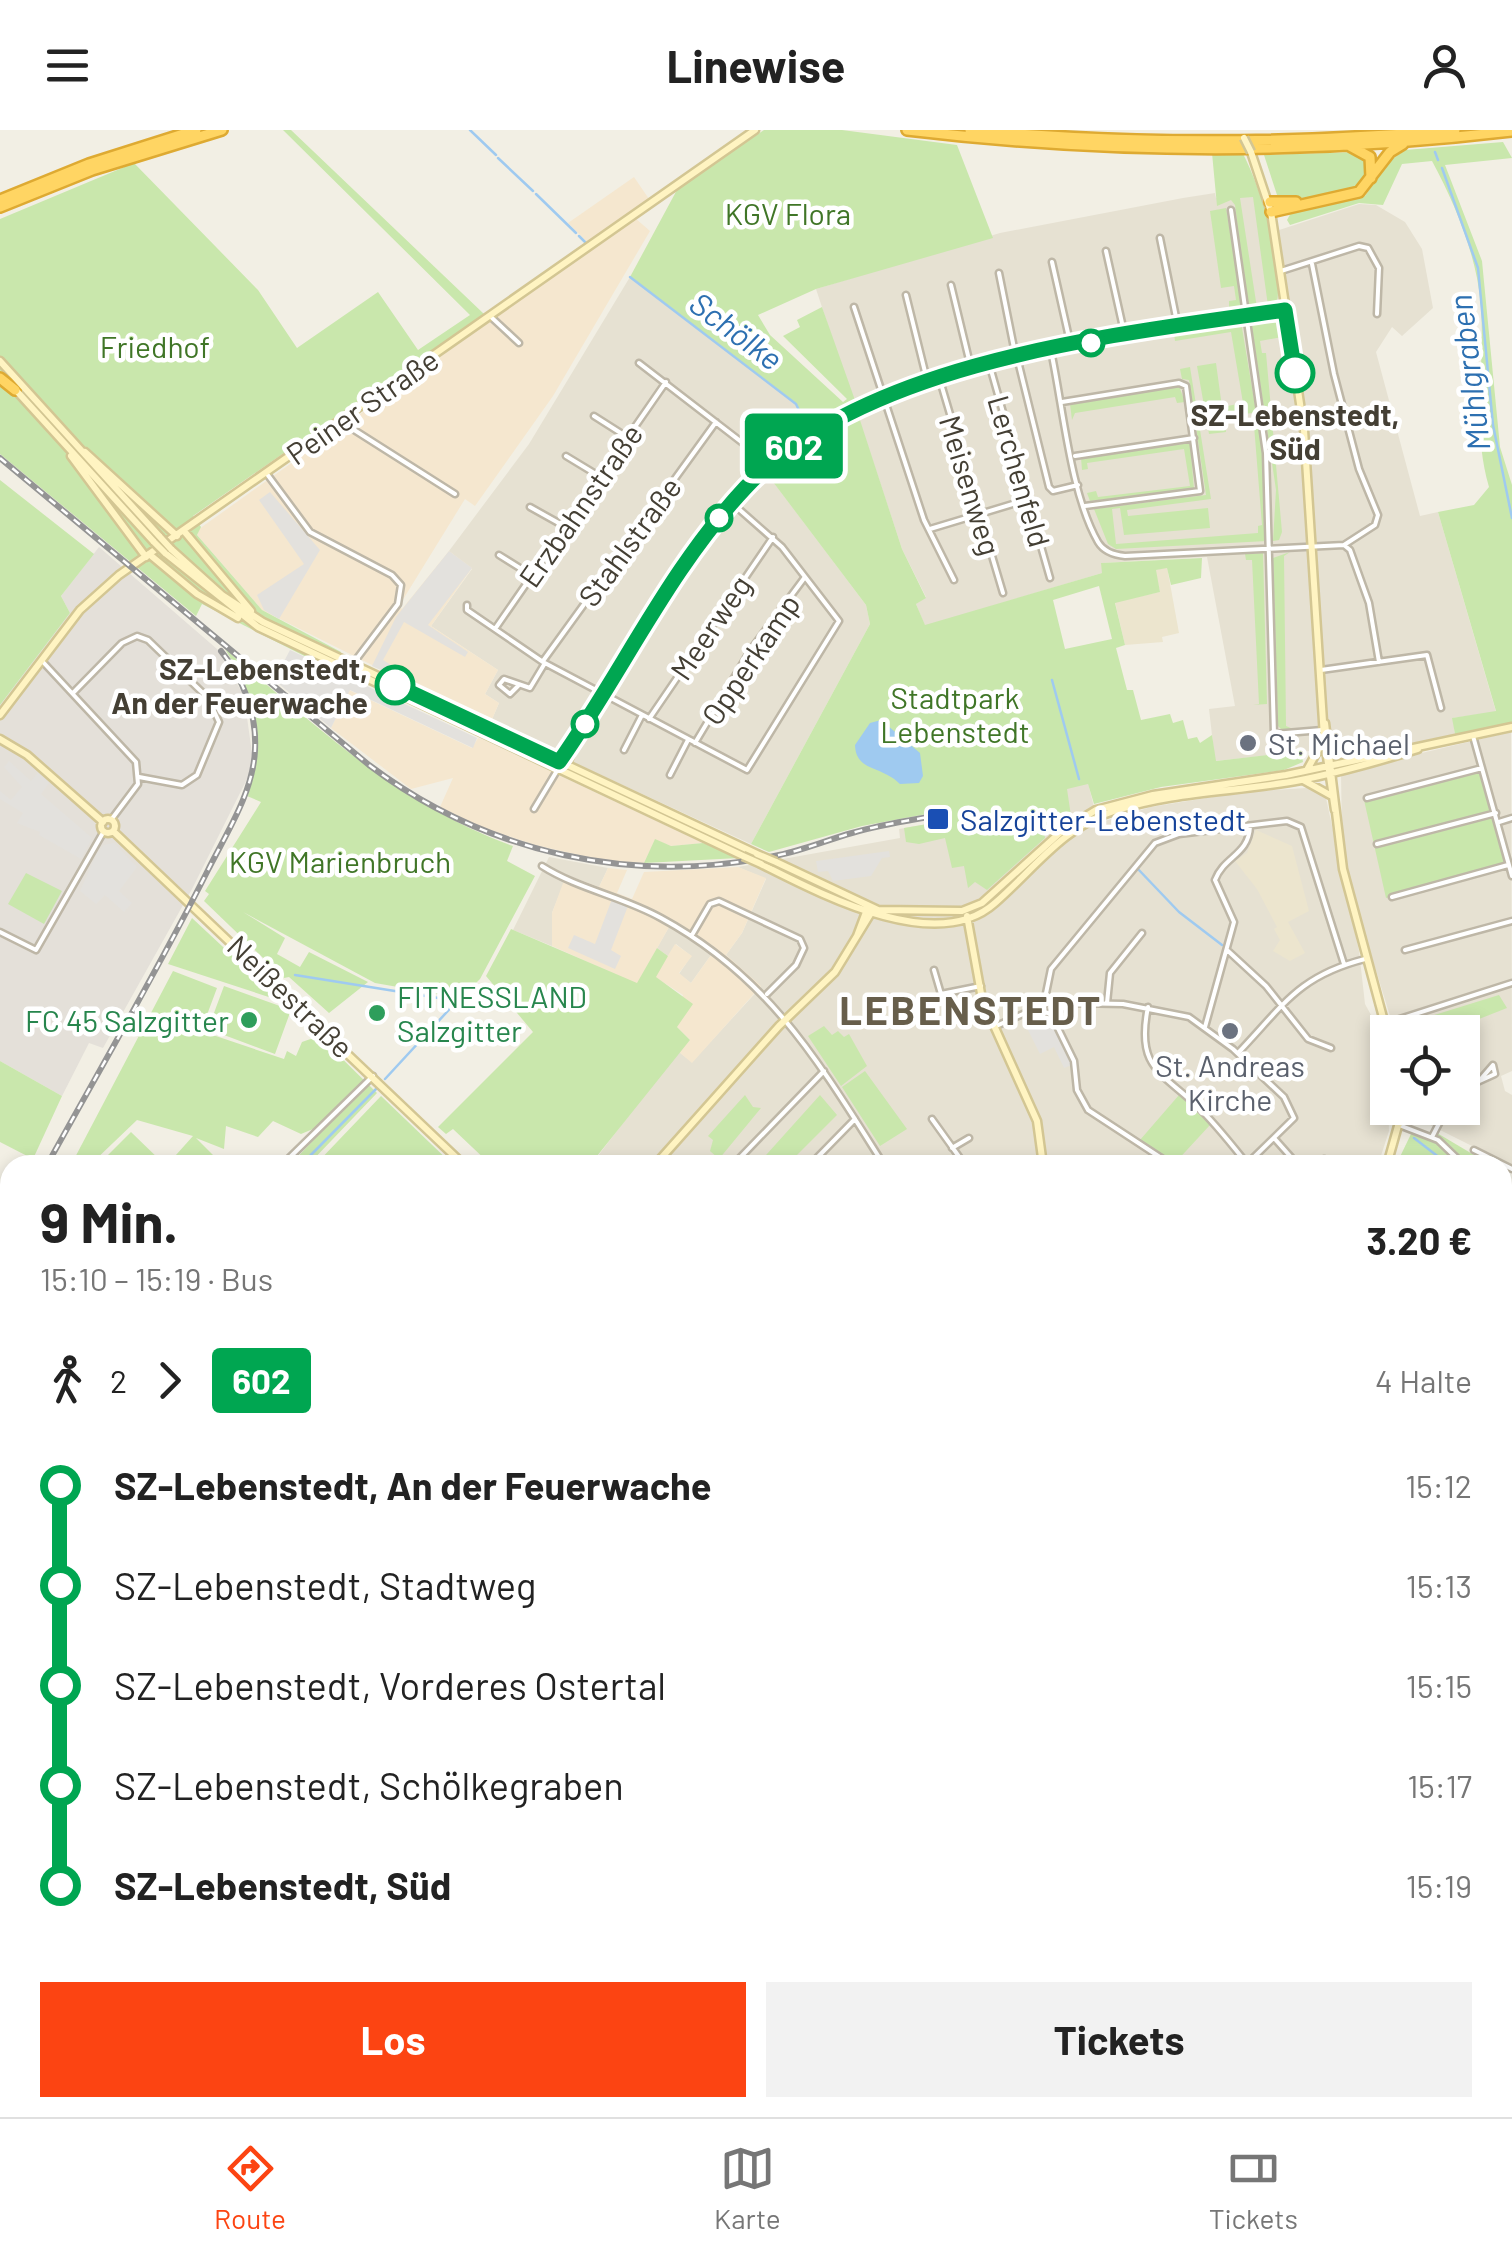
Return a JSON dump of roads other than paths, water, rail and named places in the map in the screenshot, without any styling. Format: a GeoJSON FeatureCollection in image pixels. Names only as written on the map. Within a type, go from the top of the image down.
{"type":"FeatureCollection","features":[{"type":"Feature","properties":{"kind":"highway"},"geometry":{"type":"LineString","coordinates":[[0,204],[89,164],[196,130]]}},
{"type":"Feature","properties":{"kind":"highway"},"geometry":{"type":"LineString","coordinates":[[0,204],[92,170],[222,130]]}},
{"type":"Feature","properties":{"kind":"highway"},"geometry":{"type":"LineString","coordinates":[[907,130],[1120,146],[1345,142],[1512,132]]}},
{"type":"Feature","properties":{"kind":"highway"},"geometry":{"type":"LineString","coordinates":[[970,130],[1135,140],[1345,142],[1370,157],[1370,182]]}},
{"type":"Feature","properties":{"kind":"highway"},"geometry":{"type":"LineString","coordinates":[[1345,142],[1356,130]]}},
{"type":"Feature","properties":{"kind":"highway"},"geometry":{"type":"LineString","coordinates":[[1390,130],[1407,138]]}},
{"type":"Feature","properties":{"kind":"highway"},"geometry":{"type":"LineString","coordinates":[[1270,207],[1353,194],[1370,182],[1390,152],[1407,138],[1456,130]]}},
{"type":"Feature","properties":{"kind":"highway"},"geometry":{"type":"LineString","coordinates":[[0,375],[15,390]]}},
{"type":"Feature","properties":{"kind":"street","name":"Peiner Straße"},"geometry":{"type":"LineString","coordinates":[[0,715],[87,602],[755,130]]}},
{"type":"Feature","properties":{"kind":"street"},"geometry":{"type":"LineString","coordinates":[[1242,134],[1270,207],[1281,271],[1305,445],[1335,810],[1343,869],[1381,1015]]}},
{"type":"Feature","properties":{"kind":"street"},"geometry":{"type":"LineString","coordinates":[[1231,210],[1266,453],[1274,734],[1326,732],[1364,757]]}},
{"type":"Feature","properties":{"kind":"street"},"geometry":{"type":"LineString","coordinates":[[1160,238],[1178,327]]}},
{"type":"Feature","properties":{"kind":"street"},"geometry":{"type":"LineString","coordinates":[[1281,271],[1359,246],[1372,250],[1379,268],[1377,314]]}},
{"type":"Feature","properties":{"kind":"street"},"geometry":{"type":"LineString","coordinates":[[1106,251],[1124,337]]}},
{"type":"Feature","properties":{"kind":"street"},"geometry":{"type":"LineString","coordinates":[[1052,262],[1071,347]]}},
{"type":"Feature","properties":{"kind":"street"},"geometry":{"type":"LineString","coordinates":[[1312,264],[1354,452],[1378,515],[1375,526],[1351,536],[1344,545]]}},
{"type":"Feature","properties":{"kind":"street"},"geometry":{"type":"LineString","coordinates":[[1000,273],[1016,358],[1052,490],[1079,484]]}},
{"type":"Feature","properties":{"kind":"street"},"geometry":{"type":"LineString","coordinates":[[951,285],[971,368]]}},
{"type":"Feature","properties":{"kind":"street"},"geometry":{"type":"LineString","coordinates":[[906,295],[927,380]]}},
{"type":"Feature","properties":{"kind":"street"},"geometry":{"type":"LineString","coordinates":[[854,307],[928,529],[954,580]]}},
{"type":"Feature","properties":{"kind":"street"},"geometry":{"type":"LineString","coordinates":[[534,809],[651,612],[732,502],[770,464],[808,437],[884,396],[971,368],[1051,350],[1285,310]]}},
{"type":"Feature","properties":{"kind":"street"},"geometry":{"type":"LineString","coordinates":[[490,316],[519,344]]}},
{"type":"Feature","properties":{"kind":"street"},"geometry":{"type":"LineString","coordinates":[[1051,350],[1079,484],[1098,541],[1108,552],[1124,556],[1344,545],[1350,550],[1369,602],[1379,663]]}},
{"type":"Feature","properties":{"kind":"street"},"geometry":{"type":"LineString","coordinates":[[0,361],[157,540]]}},
{"type":"Feature","properties":{"kind":"street"},"geometry":{"type":"LineString","coordinates":[[639,363],[770,464]]}},
{"type":"Feature","properties":{"kind":"street","name":"Lerchenfeld"},"geometry":{"type":"LineString","coordinates":[[990,363],[1050,578]]}},
{"type":"Feature","properties":{"kind":"street","name":"Meisenweg"},"geometry":{"type":"LineString","coordinates":[[939,377],[1003,593]]}},
{"type":"Feature","properties":{"kind":"street","name":"Erzbahnstraße"},"geometry":{"type":"LineString","coordinates":[[495,630],[666,382]]}},
{"type":"Feature","properties":{"kind":"street"},"geometry":{"type":"LineString","coordinates":[[1062,402],[1179,383],[1186,386],[1201,488],[1086,506]]}},
{"type":"Feature","properties":{"kind":"street"},"geometry":{"type":"LineString","coordinates":[[15,390],[168,551],[260,624]]}},
{"type":"Feature","properties":{"kind":"street"},"geometry":{"type":"LineString","coordinates":[[594,416],[626,437]]}},
{"type":"Feature","properties":{"kind":"street"},"geometry":{"type":"LineString","coordinates":[[340,422],[455,494]]}},
{"type":"Feature","properties":{"kind":"street","name":"Stahlstraße"},"geometry":{"type":"LineString","coordinates":[[518,686],[530,688],[544,662],[716,422]]}},
{"type":"Feature","properties":{"kind":"street"},"geometry":{"type":"LineString","coordinates":[[58,428],[180,533],[260,624]]}},
{"type":"Feature","properties":{"kind":"street"},"geometry":{"type":"LineString","coordinates":[[1073,456],[1194,438]]}},
{"type":"Feature","properties":{"kind":"street"},"geometry":{"type":"LineString","coordinates":[[65,446],[148,556],[197,594],[561,766],[776,862],[869,912]]}},
{"type":"Feature","properties":{"kind":"street"},"geometry":{"type":"LineString","coordinates":[[566,456],[598,476]]}},
{"type":"Feature","properties":{"kind":"street"},"geometry":{"type":"LineString","coordinates":[[267,474],[310,532],[392,575],[401,585],[398,604],[350,668]]}},
{"type":"Feature","properties":{"kind":"street"},"geometry":{"type":"LineString","coordinates":[[928,529],[1026,500]]}},
{"type":"Feature","properties":{"kind":"street"},"geometry":{"type":"LineString","coordinates":[[467,605],[467,610],[544,662],[748,770],[839,621],[772,537],[732,502]]}},
{"type":"Feature","properties":{"kind":"street"},"geometry":{"type":"LineString","coordinates":[[530,507],[564,526]]}},
{"type":"Feature","properties":{"kind":"street","name":"Meerweg"},"geometry":{"type":"LineString","coordinates":[[649,719],[772,537]]}},
{"type":"Feature","properties":{"kind":"street"},"geometry":{"type":"LineString","coordinates":[[499,555],[532,575]]}},
{"type":"Feature","properties":{"kind":"street","name":"Opperkamp"},"geometry":{"type":"LineString","coordinates":[[695,743],[750,651],[806,576]]}},
{"type":"Feature","properties":{"kind":"street"},"geometry":{"type":"LineString","coordinates":[[73,694],[122,643],[137,636],[155,646],[208,698],[220,722],[197,776],[182,784],[139,778]]}},
{"type":"Feature","properties":{"kind":"street"},"geometry":{"type":"LineString","coordinates":[[1321,670],[1427,654],[1441,708]]}},
{"type":"Feature","properties":{"kind":"street"},"geometry":{"type":"LineString","coordinates":[[42,661],[133,757],[139,778]]}},
{"type":"Feature","properties":{"kind":"street"},"geometry":{"type":"LineString","coordinates":[[624,750],[642,715]]}},
{"type":"Feature","properties":{"kind":"street"},"geometry":{"type":"LineString","coordinates":[[561,766],[743,856],[869,912],[967,914],[994,904],[1068,835],[1106,813],[1182,795],[1302,780],[1364,757],[1512,726]]}},
{"type":"Feature","properties":{"kind":"street"},"geometry":{"type":"LineString","coordinates":[[1307,770],[1326,732]]}},
{"type":"Feature","properties":{"kind":"street"},"geometry":{"type":"LineString","coordinates":[[1473,736],[1512,876]]}},
{"type":"Feature","properties":{"kind":"street"},"geometry":{"type":"LineString","coordinates":[[0,739],[36,762],[107,821],[109,831],[36,950],[0,932]]}},
{"type":"Feature","properties":{"kind":"street"},"geometry":{"type":"LineString","coordinates":[[670,775],[688,740]]}},
{"type":"Feature","properties":{"kind":"street"},"geometry":{"type":"LineString","coordinates":[[967,914],[1069,825],[1096,810],[1153,795],[1330,768],[1429,745]]}},
{"type":"Feature","properties":{"kind":"street"},"geometry":{"type":"LineString","coordinates":[[1330,768],[1330,795],[1335,810]]}},
{"type":"Feature","properties":{"kind":"street"},"geometry":{"type":"LineString","coordinates":[[1366,798],[1482,768]]}},
{"type":"Feature","properties":{"kind":"street"},"geometry":{"type":"LineString","coordinates":[[107,821],[139,778]]}},
{"type":"Feature","properties":{"kind":"street"},"geometry":{"type":"LineString","coordinates":[[1302,780],[1330,795]]}},
{"type":"Feature","properties":{"kind":"street"},"geometry":{"type":"LineString","coordinates":[[1376,844],[1496,812]]}},
{"type":"Feature","properties":{"kind":"street"},"geometry":{"type":"LineString","coordinates":[[1498,822],[1512,818]]}},
{"type":"Feature","properties":{"kind":"street"},"geometry":{"type":"LineString","coordinates":[[1043,1008],[1051,969],[1146,850],[1173,835],[1287,822],[1306,834],[1344,964]]}},
{"type":"Feature","properties":{"kind":"street"},"geometry":{"type":"LineString","coordinates":[[1205,1026],[1234,922],[1214,880],[1222,868],[1244,851],[1250,826]]}},
{"type":"Feature","properties":{"kind":"street","name":"Neißestraße"},"geometry":{"type":"LineString","coordinates":[[109,831],[454,1155]]}},
{"type":"Feature","properties":{"kind":"street"},"geometry":{"type":"LineString","coordinates":[[1392,896],[1509,865]]}},
{"type":"Feature","properties":{"kind":"street"},"geometry":{"type":"LineString","coordinates":[[542,866],[644,909],[692,935],[766,995],[824,1071],[878,1155]]}},
{"type":"Feature","properties":{"kind":"street"},"geometry":{"type":"LineString","coordinates":[[692,935],[710,904],[719,901],[800,940],[804,948],[796,965],[766,995]]}},
{"type":"Feature","properties":{"kind":"street"},"geometry":{"type":"LineString","coordinates":[[664,1155],[787,1018],[834,972],[869,912]]}},
{"type":"Feature","properties":{"kind":"street"},"geometry":{"type":"LineString","coordinates":[[967,914],[985,1004],[1037,1120],[1042,1155]]}},
{"type":"Feature","properties":{"kind":"street"},"geometry":{"type":"LineString","coordinates":[[1405,950],[1512,921]]}},
{"type":"Feature","properties":{"kind":"street"},"geometry":{"type":"LineString","coordinates":[[1106,1003],[1110,973],[1142,934]]}},
{"type":"Feature","properties":{"kind":"street"},"geometry":{"type":"LineString","coordinates":[[1227,950],[1315,1043],[1332,1048]]}},
{"type":"Feature","properties":{"kind":"street"},"geometry":{"type":"LineString","coordinates":[[1238,1053],[1309,979],[1365,960]]}},
{"type":"Feature","properties":{"kind":"street"},"geometry":{"type":"LineString","coordinates":[[934,970],[941,994],[981,986]]}},
{"type":"Feature","properties":{"kind":"street"},"geometry":{"type":"LineString","coordinates":[[1413,1015],[1512,984]]}},
{"type":"Feature","properties":{"kind":"street"},"geometry":{"type":"LineString","coordinates":[[1051,1014],[1072,1003],[1106,1003],[1207,1017]]}},
{"type":"Feature","properties":{"kind":"street"},"geometry":{"type":"LineString","coordinates":[[1148,1007],[1144,1032],[1155,1073],[1196,1105],[1240,1155]]}},
{"type":"Feature","properties":{"kind":"street"},"geometry":{"type":"LineString","coordinates":[[1043,1008],[1051,1014],[1074,1061],[1078,1095],[1092,1114],[1102,1116],[1158,1155]]}},
{"type":"Feature","properties":{"kind":"street"},"geometry":{"type":"LineString","coordinates":[[994,1027],[1043,1008]]}},
{"type":"Feature","properties":{"kind":"street"},"geometry":{"type":"LineString","coordinates":[[1189,1016],[1238,1053],[1284,1096],[1294,1118],[1257,1155]]}},
{"type":"Feature","properties":{"kind":"street"},"geometry":{"type":"LineString","coordinates":[[743,1155],[824,1071]]}},
{"type":"Feature","properties":{"kind":"street"},"geometry":{"type":"LineString","coordinates":[[292,1155],[373,1076]]}},
{"type":"Feature","properties":{"kind":"street"},"geometry":{"type":"LineString","coordinates":[[819,1155],[854,1118]]}},
{"type":"Feature","properties":{"kind":"street"},"geometry":{"type":"LineString","coordinates":[[932,1119],[957,1155]]}},
{"type":"Feature","properties":{"kind":"street"},"geometry":{"type":"LineString","coordinates":[[1390,1155],[1399,1125]]}},
{"type":"Feature","properties":{"kind":"street"},"geometry":{"type":"LineString","coordinates":[[1432,1137],[1438,1125]]}},
{"type":"Feature","properties":{"kind":"street"},"geometry":{"type":"LineString","coordinates":[[1399,1128],[1432,1137],[1453,1155]]}},
{"type":"Feature","properties":{"kind":"street"},"geometry":{"type":"LineString","coordinates":[[952,1148],[969,1138]]}},
{"type":"Feature","properties":{"kind":"street"},"geometry":{"type":"LineString","coordinates":[[1274,1138],[1289,1155]]}},
{"type":"Feature","properties":{"kind":"street"},"geometry":{"type":"LineString","coordinates":[[1474,1150],[1484,1155]]}},
{"type":"Feature","properties":{"kind":"water"},"geometry":{"type":"Polygon","coordinates":[[[881,720],[920,753],[923,776],[919,783],[900,784],[865,764],[856,754],[855,745],[870,723],[881,720]]]}},
{"type":"Feature","properties":{"kind":"waterway","name":"Schölke"},"geometry":{"type":"LineString","coordinates":[[470,130],[496,155]]}},
{"type":"Feature","properties":{"kind":"waterway","name":"Mühlgraben"},"geometry":{"type":"LineString","coordinates":[[1435,152],[1438,160]]}},
{"type":"Feature","properties":{"kind":"waterway","name":"Schölke"},"geometry":{"type":"LineString","coordinates":[[498,158],[533,191]]}},
{"type":"Feature","properties":{"kind":"waterway","name":"Mühlgraben"},"geometry":{"type":"LineString","coordinates":[[1442,168],[1478,268],[1493,425],[1512,518]]}},
{"type":"Feature","properties":{"kind":"waterway","name":"Schölke"},"geometry":{"type":"LineString","coordinates":[[536,194],[576,233]]}},
{"type":"Feature","properties":{"kind":"waterway","name":"Schölke"},"geometry":{"type":"LineString","coordinates":[[579,236],[587,244]]}},
{"type":"Feature","properties":{"kind":"waterway","name":"Schölke"},"geometry":{"type":"LineString","coordinates":[[630,277],[796,404],[807,427]]}},
{"type":"Feature","properties":{"kind":"waterway","name":"Schölke"},"geometry":{"type":"LineString","coordinates":[[1052,680],[1079,779]]}},
{"type":"Feature","properties":{"kind":"waterway","name":"Schölke"},"geometry":{"type":"LineString","coordinates":[[1137,868],[1179,912],[1222,945]]}},
{"type":"Feature","properties":{"kind":"waterway"},"geometry":{"type":"LineString","coordinates":[[295,975],[457,1001],[385,1079]]}},
{"type":"Feature","properties":{"kind":"waterway"},"geometry":{"type":"LineString","coordinates":[[311,1155],[377,1088]]}},
{"type":"Feature","properties":{"kind":"waterway","name":"Schölke"},"geometry":{"type":"LineString","coordinates":[[1414,1138],[1436,1155]]}},
{"type":"Feature","properties":{"kind":"railway"},"geometry":{"type":"LineString","coordinates":[[0,458],[369,765],[462,821],[512,841],[617,864],[725,864],[788,853],[862,830],[934,816]]}},
{"type":"Feature","properties":{"kind":"railway"},"geometry":{"type":"LineString","coordinates":[[53,1155],[169,944],[244,797],[255,750],[251,710],[236,673],[221,651]]}},
{"type":"Feature","properties":{"kind":"place","name":"SZ-Lebenstedt, Süd"},"geometry":{"type":"Point","coordinates":[1295,373]}},
{"type":"Feature","properties":{"kind":"place","name":"SZ-Lebenstedt, An der Feuerwache"},"geometry":{"type":"Point","coordinates":[395,685]}},
{"type":"Feature","properties":{"kind":"place","name":"St. Michael"},"geometry":{"type":"Point","coordinates":[1248,743]}},
{"type":"Feature","properties":{"kind":"place","name":"Salzgitter-Lebenstedt"},"geometry":{"type":"Point","coordinates":[938,819]}},
{"type":"Feature","properties":{"kind":"place","name":"FITNESSLAND Salzgitter"},"geometry":{"type":"Point","coordinates":[377,1013]}},
{"type":"Feature","properties":{"kind":"place","name":"FC 45 Salzgitter"},"geometry":{"type":"Point","coordinates":[249,1020]}},
{"type":"Feature","properties":{"kind":"place","name":"St. Andreas Kirche"},"geometry":{"type":"Point","coordinates":[1230,1031]}},
{"type":"Feature","properties":{"kind":"district","name":"LEBENSTEDT"},"geometry":{"type":"Point","coordinates":[971,1009]}},
{"type":"Feature","properties":{"kind":"park label","name":"KGV Flora"},"geometry":{"type":"Point","coordinates":[788,213]}},
{"type":"Feature","properties":{"kind":"park label","name":"Friedhof"},"geometry":{"type":"Point","coordinates":[155,346]}},
{"type":"Feature","properties":{"kind":"park label","name":"Stadtpark Lebenstedt"},"geometry":{"type":"Point","coordinates":[955,714]}},
{"type":"Feature","properties":{"kind":"park label","name":"KGV Marienbruch"},"geometry":{"type":"Point","coordinates":[340,861]}}]}
